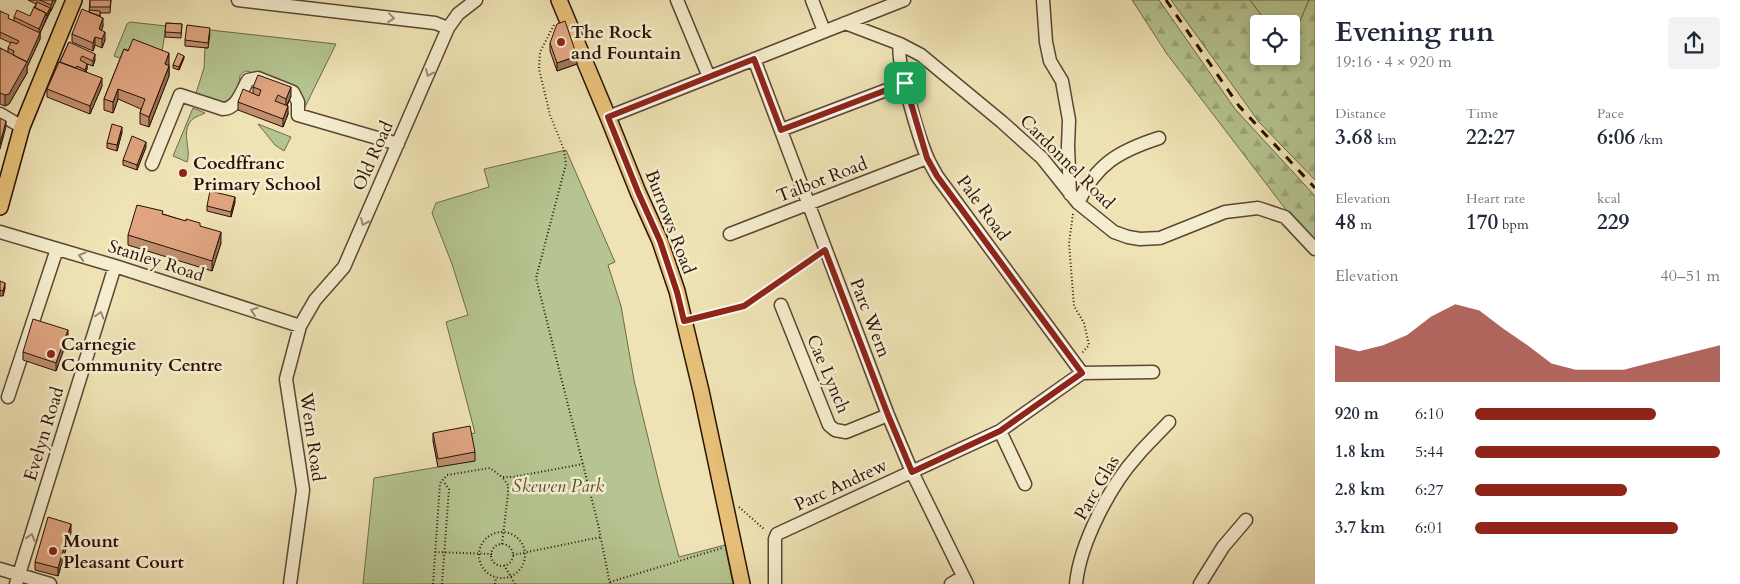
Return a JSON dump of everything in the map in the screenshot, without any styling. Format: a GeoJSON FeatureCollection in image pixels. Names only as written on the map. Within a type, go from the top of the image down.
{"type":"FeatureCollection","features":[{"type":"Feature","properties":{"kind":"main road"},"geometry":{"type":"LineString","coordinates":[[0,207],[22,127],[74,0]]}},
{"type":"Feature","properties":{"kind":"main road","name":"Burrows Road"},"geometry":{"type":"LineString","coordinates":[[559,0],[660,241],[677,292],[724,492],[742,584]]}},
{"type":"Feature","properties":{"kind":"street"},"geometry":{"type":"LineString","coordinates":[[238,0],[435,23],[448,28]]}},
{"type":"Feature","properties":{"kind":"street","name":"Old Road"},"geometry":{"type":"LineString","coordinates":[[300,326],[315,300],[344,267],[448,28],[458,14],[476,0]]}},
{"type":"Feature","properties":{"kind":"street"},"geometry":{"type":"LineString","coordinates":[[676,0],[709,77]]}},
{"type":"Feature","properties":{"kind":"street"},"geometry":{"type":"LineString","coordinates":[[812,0],[824,32]]}},
{"type":"Feature","properties":{"kind":"street"},"geometry":{"type":"LineString","coordinates":[[608,117],[824,32],[845,23],[877,5],[904,0]]}},
{"type":"Feature","properties":{"kind":"street"},"geometry":{"type":"LineString","coordinates":[[1043,0],[1046,42],[1050,61],[1062,81],[1069,120],[1074,199]]}},
{"type":"Feature","properties":{"kind":"street","name":"Cardonnel Road"},"geometry":{"type":"LineString","coordinates":[[845,23],[900,44],[921,55],[1042,158],[1074,199],[1114,232],[1140,239],[1160,238],[1225,212],[1258,208],[1285,217],[1315,249]]}},
{"type":"Feature","properties":{"kind":"street","name":"Pale Road"},"geometry":{"type":"LineString","coordinates":[[900,44],[898,50],[905,83],[927,158],[937,176],[1082,373]]}},
{"type":"Feature","properties":{"kind":"street","name":"Parc Wern"},"geometry":{"type":"LineString","coordinates":[[754,59],[888,415],[912,472],[965,580]]}},
{"type":"Feature","properties":{"kind":"street"},"geometry":{"type":"LineString","coordinates":[[152,164],[180,95],[228,109],[233,106],[248,80],[258,78],[293,92],[298,102],[298,115],[398,144]]}},
{"type":"Feature","properties":{"kind":"street"},"geometry":{"type":"LineString","coordinates":[[781,130],[905,83]]}},
{"type":"Feature","properties":{"kind":"street"},"geometry":{"type":"LineString","coordinates":[[0,114],[22,127]]}},
{"type":"Feature","properties":{"kind":"street"},"geometry":{"type":"LineString","coordinates":[[1074,199],[1107,162],[1136,146],[1159,138]]}},
{"type":"Feature","properties":{"kind":"street","name":"Talbot Road"},"geometry":{"type":"LineString","coordinates":[[730,234],[927,158]]}},
{"type":"Feature","properties":{"kind":"street","name":"Stanley Road"},"geometry":{"type":"LineString","coordinates":[[0,232],[115,266],[300,326]]}},
{"type":"Feature","properties":{"kind":"street"},"geometry":{"type":"LineString","coordinates":[[8,397],[58,249]]}},
{"type":"Feature","properties":{"kind":"street","name":"Evelyn Road"},"geometry":{"type":"LineString","coordinates":[[18,579],[115,266]]}},
{"type":"Feature","properties":{"kind":"street","name":"Cae Lynch"},"geometry":{"type":"LineString","coordinates":[[781,305],[829,425],[835,430],[846,432],[888,415]]}},
{"type":"Feature","properties":{"kind":"street","name":"Wern Road"},"geometry":{"type":"LineString","coordinates":[[290,584],[303,490],[286,378],[300,326]]}},
{"type":"Feature","properties":{"kind":"street"},"geometry":{"type":"LineString","coordinates":[[1025,484],[1000,431],[1082,373],[1153,372]]}},
{"type":"Feature","properties":{"kind":"street","name":"Parc Glas"},"geometry":{"type":"LineString","coordinates":[[1076,584],[1077,572],[1088,539],[1102,507],[1136,456],[1170,422]]}},
{"type":"Feature","properties":{"kind":"street","name":"Parc Andrew"},"geometry":{"type":"LineString","coordinates":[[777,534],[1000,431]]}},
{"type":"Feature","properties":{"kind":"street"},"geometry":{"type":"LineString","coordinates":[[1200,584],[1223,547],[1246,520]]}},
{"type":"Feature","properties":{"kind":"street"},"geometry":{"type":"LineString","coordinates":[[775,584],[775,539],[777,534]]}},
{"type":"Feature","properties":{"kind":"street"},"geometry":{"type":"LineString","coordinates":[[0,569],[18,579],[50,584]]}},
{"type":"Feature","properties":{"kind":"street"},"geometry":{"type":"LineString","coordinates":[[951,584],[965,580]]}},
{"type":"Feature","properties":{"kind":"path"},"geometry":{"type":"LineString","coordinates":[[566,19],[553,26],[540,52],[539,69],[541,79],[550,115],[564,150],[566,164],[536,278],[601,537],[610,583],[734,544]]}},
{"type":"Feature","properties":{"kind":"path"},"geometry":{"type":"LineString","coordinates":[[1074,199],[1069,242],[1073,297],[1074,306],[1084,323],[1089,345],[1074,362]]}},
{"type":"Feature","properties":{"kind":"path"},"geometry":{"type":"LineString","coordinates":[[684,321],[744,306],[825,250]]}},
{"type":"Feature","properties":{"kind":"path"},"geometry":{"type":"LineString","coordinates":[[502,477],[513,477],[583,464]]}},
{"type":"Feature","properties":{"kind":"path"},"geometry":{"type":"LineString","coordinates":[[433,584],[440,483],[447,476],[490,468],[502,477],[508,485],[502,544]]}},
{"type":"Feature","properties":{"kind":"path"},"geometry":{"type":"LineString","coordinates":[[442,481],[449,489],[442,584]]}},
{"type":"Feature","properties":{"kind":"path"},"geometry":{"type":"LineString","coordinates":[[724,492],[764,529],[777,534]]}},
{"type":"Feature","properties":{"kind":"path"},"geometry":{"type":"LineString","coordinates":[[504,531],[516,535],[524,545],[526,552],[523,567],[510,577],[496,577],[483,569],[480,562],[479,554],[484,540],[489,535],[504,531]]}},
{"type":"Feature","properties":{"kind":"path"},"geometry":{"type":"LineString","coordinates":[[513,555],[601,537]]}},
{"type":"Feature","properties":{"kind":"path"},"geometry":{"type":"LineString","coordinates":[[502,544],[510,547],[513,555],[512,561],[504,565],[497,564],[492,554],[496,546],[502,544]]}},
{"type":"Feature","properties":{"kind":"path"},"geometry":{"type":"LineString","coordinates":[[436,552],[492,554]]}},
{"type":"Feature","properties":{"kind":"path"},"geometry":{"type":"LineString","coordinates":[[504,565],[515,584]]}},
{"type":"Feature","properties":{"kind":"path"},"geometry":{"type":"LineString","coordinates":[[494,584],[496,577]]}},
{"type":"Feature","properties":{"kind":"green space"},"geometry":{"type":"Polygon","coordinates":[[[1132,0],[1159,0],[1235,109],[1315,196],[1315,241],[1290,215],[1167,54],[1132,0]]]}},
{"type":"Feature","properties":{"kind":"green space"},"geometry":{"type":"Polygon","coordinates":[[[1171,0],[1250,0],[1261,15],[1250,15],[1250,65],[1300,65],[1300,21],[1309,0],[1315,0],[1315,180],[1259,122],[1171,0]]]}},
{"type":"Feature","properties":{"kind":"green space"},"geometry":{"type":"Polygon","coordinates":[[[1250,0],[1309,0],[1300,21],[1300,15],[1261,15],[1250,0]]]}},
{"type":"Feature","properties":{"kind":"green space"},"geometry":{"type":"Polygon","coordinates":[[[130,22],[166,26],[162,52],[128,61],[114,56],[127,24],[130,22]]]}},
{"type":"Feature","properties":{"kind":"green space"},"geometry":{"type":"Polygon","coordinates":[[[210,30],[336,44],[303,111],[296,89],[247,71],[240,76],[239,88],[234,101],[224,104],[196,93],[204,68],[205,48],[208,48],[210,30]]]}},
{"type":"Feature","properties":{"kind":"green space"},"geometry":{"type":"Polygon","coordinates":[[[193,108],[205,113],[194,118],[187,128],[187,162],[173,156],[193,108]]]}},
{"type":"Feature","properties":{"kind":"green space"},"geometry":{"type":"Polygon","coordinates":[[[258,124],[291,137],[284,151],[275,145],[258,124]]]}},
{"type":"Feature","properties":{"kind":"green space","name":"Skewen Park"},"geometry":{"type":"Polygon","coordinates":[[[566,150],[615,262],[608,265],[621,306],[634,380],[679,557],[725,545],[733,584],[363,584],[374,478],[438,467],[433,441],[475,433],[446,322],[468,315],[452,264],[432,213],[436,203],[489,187],[484,169],[566,150]]]}},
{"type":"Feature","properties":{"kind":"building"},"geometry":{"type":"Polygon","coordinates":[[[40,0],[53,0],[51,5],[40,0]]]}},
{"type":"Feature","properties":{"kind":"building"},"geometry":{"type":"Polygon","coordinates":[[[90,0],[111,0],[110,7],[90,7],[90,0]]]}},
{"type":"Feature","properties":{"kind":"building"},"geometry":{"type":"Polygon","coordinates":[[[37,2],[50,8],[46,16],[46,13],[35,8],[37,2]]]}},
{"type":"Feature","properties":{"kind":"building"},"geometry":{"type":"Polygon","coordinates":[[[34,7],[46,13],[39,29],[14,17],[17,10],[30,16],[34,7]]]}},
{"type":"Feature","properties":{"kind":"building"},"geometry":{"type":"Polygon","coordinates":[[[82,9],[103,18],[99,29],[105,32],[102,39],[95,37],[93,43],[72,34],[82,9]]]}},
{"type":"Feature","properties":{"kind":"building"},"geometry":{"type":"Polygon","coordinates":[[[90,10],[100,11],[100,16],[89,12],[90,10]]]}},
{"type":"Feature","properties":{"kind":"building"},"geometry":{"type":"Polygon","coordinates":[[[0,11],[9,15],[8,18],[40,33],[27,62],[13,55],[14,51],[8,48],[11,42],[17,44],[19,41],[0,32],[0,11]]]}},
{"type":"Feature","properties":{"kind":"building","name":"The Rock and Fountain"},"geometry":{"type":"Polygon","coordinates":[[[565,21],[577,56],[557,63],[550,43],[557,24],[565,21]]]}},
{"type":"Feature","properties":{"kind":"building"},"geometry":{"type":"Polygon","coordinates":[[[166,23],[182,24],[181,33],[165,32],[166,23]]]}},
{"type":"Feature","properties":{"kind":"building"},"geometry":{"type":"Polygon","coordinates":[[[187,25],[210,28],[208,43],[185,40],[187,25]]]}},
{"type":"Feature","properties":{"kind":"building"},"geometry":{"type":"Polygon","coordinates":[[[133,39],[169,53],[165,64],[169,66],[149,117],[140,113],[145,99],[118,89],[113,102],[104,99],[124,49],[128,51],[133,39]]]}},
{"type":"Feature","properties":{"kind":"building"},"geometry":{"type":"Polygon","coordinates":[[[69,42],[95,54],[93,61],[82,56],[80,60],[87,64],[85,70],[60,62],[69,42]]]}},
{"type":"Feature","properties":{"kind":"building"},"geometry":{"type":"Polygon","coordinates":[[[0,48],[27,62],[9,94],[5,95],[0,93],[0,48]]]}},
{"type":"Feature","properties":{"kind":"building"},"geometry":{"type":"Polygon","coordinates":[[[178,53],[184,56],[179,67],[173,65],[178,53]]]}},
{"type":"Feature","properties":{"kind":"building"},"geometry":{"type":"Polygon","coordinates":[[[59,62],[102,78],[90,106],[47,89],[59,62]]]}},
{"type":"Feature","properties":{"kind":"building"},"geometry":{"type":"Polygon","coordinates":[[[258,75],[291,87],[286,99],[278,95],[275,101],[288,106],[283,119],[238,102],[243,89],[259,96],[261,90],[253,87],[258,75]]]}},
{"type":"Feature","properties":{"kind":"building"},"geometry":{"type":"Polygon","coordinates":[[[0,118],[6,121],[0,144],[0,118]]]}},
{"type":"Feature","properties":{"kind":"building"},"geometry":{"type":"Polygon","coordinates":[[[112,124],[122,127],[117,145],[107,143],[112,124]]]}},
{"type":"Feature","properties":{"kind":"building"},"geometry":{"type":"Polygon","coordinates":[[[132,136],[146,142],[137,165],[123,160],[132,136]]]}},
{"type":"Feature","properties":{"kind":"building"},"geometry":{"type":"Polygon","coordinates":[[[210,191],[235,197],[231,212],[207,206],[210,191]]]}},
{"type":"Feature","properties":{"kind":"building"},"geometry":{"type":"Polygon","coordinates":[[[137,205],[163,211],[162,214],[200,223],[200,226],[221,232],[212,261],[128,235],[137,205]]]}},
{"type":"Feature","properties":{"kind":"building"},"geometry":{"type":"Polygon","coordinates":[[[0,281],[5,283],[3,291],[0,290],[0,281]]]}},
{"type":"Feature","properties":{"kind":"building"},"geometry":{"type":"Polygon","coordinates":[[[33,319],[68,330],[56,363],[23,352],[33,319]]]}},
{"type":"Feature","properties":{"kind":"building"},"geometry":{"type":"Polygon","coordinates":[[[470,426],[475,452],[438,459],[433,433],[470,426]]]}},
{"type":"Feature","properties":{"kind":"building","name":"Mount Pleasant Court"},"geometry":{"type":"Polygon","coordinates":[[[48,517],[71,524],[58,568],[35,562],[48,517]]]}},
{"type":"Feature","properties":{"kind":"railway"},"geometry":{"type":"LineString","coordinates":[[1166,0],[1239,106],[1315,188]]}},
{"type":"Feature","properties":{"kind":"place","name":"The Rock and Fountain"},"geometry":{"type":"Point","coordinates":[561,42]}},
{"type":"Feature","properties":{"kind":"place","name":"Coedffranc Primary School"},"geometry":{"type":"Point","coordinates":[183,173]}},
{"type":"Feature","properties":{"kind":"place","name":"Carnegie Community Centre"},"geometry":{"type":"Point","coordinates":[51,354]}},
{"type":"Feature","properties":{"kind":"place","name":"Mount Pleasant Court"},"geometry":{"type":"Point","coordinates":[53,551]}},
{"type":"Feature","properties":{"kind":"route"},"geometry":{"type":"LineString","coordinates":[[754,59],[781,130],[905,83],[927,158],[937,176],[1082,373],[1000,431],[912,472],[888,415],[825,250],[744,306],[684,321],[677,292],[660,241],[608,117],[754,59]]}}]}
